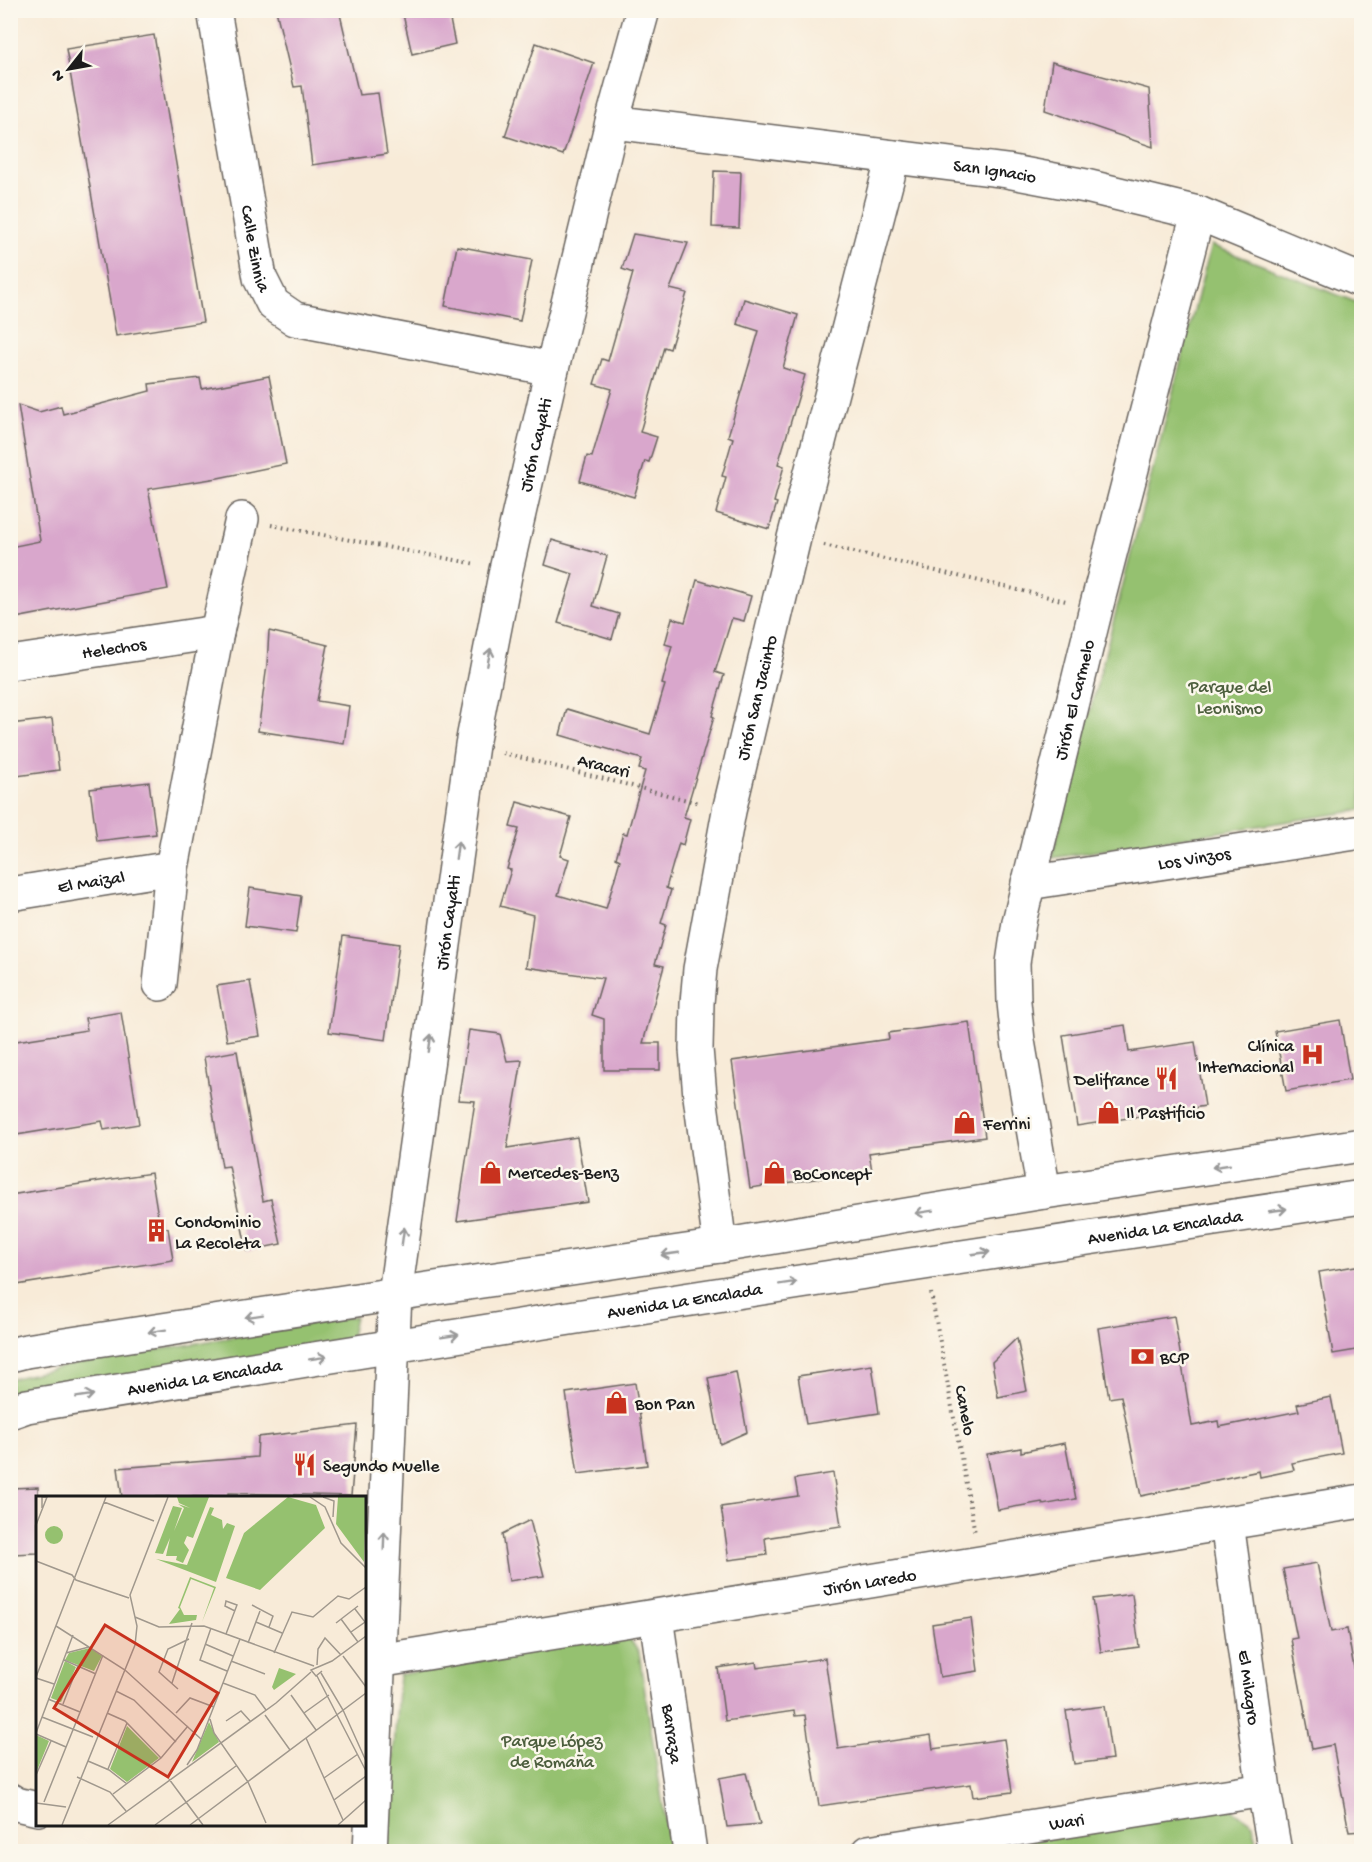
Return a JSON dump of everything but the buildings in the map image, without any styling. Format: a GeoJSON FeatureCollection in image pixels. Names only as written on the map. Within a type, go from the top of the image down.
{"type":"FeatureCollection","features":[{"type":"Feature","properties":{"kind":"street","name":"Calle Zinnia"},"geometry":{"type":"LineString","coordinates":[[214,10],[260,278],[273,304],[295,319],[552,369]]}},
{"type":"Feature","properties":{"kind":"street","name":"Jirón Cayalti"},"geometry":{"type":"LineString","coordinates":[[370,1851],[395,1294],[472,745],[506,570],[552,369],[612,122],[643,10]]}},
{"type":"Feature","properties":{"kind":"street","name":"San Ignacio"},"geometry":{"type":"LineString","coordinates":[[612,122],[1007,171],[1086,186],[1198,213],[1362,281]]}},
{"type":"Feature","properties":{"kind":"street","name":"Jirón San Jacinto"},"geometry":{"type":"LineString","coordinates":[[720,1246],[700,1096],[696,1048],[700,969],[729,811],[794,538],[893,157]]}},
{"type":"Feature","properties":{"kind":"street","name":"Jirón El Carmelo"},"geometry":{"type":"LineString","coordinates":[[1044,1192],[1018,1041],[1014,1002],[1013,963],[1019,922],[1096,608],[1198,213]]}},
{"type":"Feature","properties":{"kind":"street"},"geometry":{"type":"LineString","coordinates":[[160,984],[172,868],[217,632],[242,519]]}},
{"type":"Feature","properties":{"kind":"street","name":"Helechos"},"geometry":{"type":"LineString","coordinates":[[10,663],[217,632]]}},
{"type":"Feature","properties":{"kind":"street","name":"Los Vinzos"},"geometry":{"type":"LineString","coordinates":[[1028,883],[1362,832]]}},
{"type":"Feature","properties":{"kind":"street","name":"El Maizal"},"geometry":{"type":"LineString","coordinates":[[10,894],[172,868]]}},
{"type":"Feature","properties":{"kind":"street"},"geometry":{"type":"LineString","coordinates":[[10,1355],[395,1294],[720,1246],[1044,1192],[1362,1145]]}},
{"type":"Feature","properties":{"kind":"street","name":"Avenida La Encalada"},"geometry":{"type":"LineString","coordinates":[[10,1412],[27,1406],[393,1345],[1362,1197]]}},
{"type":"Feature","properties":{"kind":"street","name":"Jirón Laredo"},"geometry":{"type":"LineString","coordinates":[[378,1661],[1362,1501]]}},
{"type":"Feature","properties":{"kind":"street","name":"El Milagro"},"geometry":{"type":"LineString","coordinates":[[1227,1523],[1264,1790],[1275,1851]]}},
{"type":"Feature","properties":{"kind":"street","name":"Barraza"},"geometry":{"type":"LineString","coordinates":[[656,1617],[690,1851]]}},
{"type":"Feature","properties":{"kind":"street","name":"Wari"},"geometry":{"type":"LineString","coordinates":[[868,1851],[1264,1790]]}},
{"type":"Feature","properties":{"kind":"street"},"geometry":{"type":"LineString","coordinates":[[10,1800],[16,1804],[36,1809]]}},
{"type":"Feature","properties":{"kind":"path"},"geometry":{"type":"LineString","coordinates":[[242,519],[506,570]]}},
{"type":"Feature","properties":{"kind":"path"},"geometry":{"type":"LineString","coordinates":[[794,538],[1096,608]]}},
{"type":"Feature","properties":{"kind":"path","name":"Aracari"},"geometry":{"type":"LineString","coordinates":[[472,745],[729,811]]}},
{"type":"Feature","properties":{"kind":"path","name":"Canelo"},"geometry":{"type":"LineString","coordinates":[[925,1262],[981,1563]]}},
{"type":"Feature","properties":{"kind":"green space","name":"Parque del Leonismo"},"geometry":{"type":"Polygon","coordinates":[[[1211,245],[1361,304],[1361,810],[1052,858],[1211,245]]]}},
{"type":"Feature","properties":{"kind":"green space"},"geometry":{"type":"Polygon","coordinates":[[[355,1316],[350,1342],[11,1403],[10,1379],[75,1364],[355,1316]]]}},
{"type":"Feature","properties":{"kind":"green space","name":"Parque López de Romaña"},"geometry":{"type":"Polygon","coordinates":[[[627,1634],[639,1653],[670,1851],[387,1852],[399,1675],[627,1634]]]}},
{"type":"Feature","properties":{"kind":"green space"},"geometry":{"type":"Polygon","coordinates":[[[1227,1806],[1253,1824],[1257,1851],[971,1852],[1227,1806]]]}},
{"type":"Feature","properties":{"kind":"place","name":"Clínica Internacional"},"geometry":{"type":"Point","coordinates":[1312,1055]}},
{"type":"Feature","properties":{"kind":"place","name":"Delifrance"},"geometry":{"type":"Point","coordinates":[1167,1079]}},
{"type":"Feature","properties":{"kind":"place","name":"Il Pastificio"},"geometry":{"type":"Point","coordinates":[1108,1112]}},
{"type":"Feature","properties":{"kind":"place","name":"Ferrini"},"geometry":{"type":"Point","coordinates":[965,1123]}},
{"type":"Feature","properties":{"kind":"place","name":"Mercedes-Benz"},"geometry":{"type":"Point","coordinates":[490,1172]}},
{"type":"Feature","properties":{"kind":"place","name":"BoConcept"},"geometry":{"type":"Point","coordinates":[775,1173]}},
{"type":"Feature","properties":{"kind":"place","name":"Condominio La Recoleta"},"geometry":{"type":"Point","coordinates":[157,1231]}},
{"type":"Feature","properties":{"kind":"place","name":"BCP"},"geometry":{"type":"Point","coordinates":[1142,1357]}},
{"type":"Feature","properties":{"kind":"place","name":"Bon Pan"},"geometry":{"type":"Point","coordinates":[617,1403]}},
{"type":"Feature","properties":{"kind":"place","name":"Segundo Muelle"},"geometry":{"type":"Point","coordinates":[305,1465]}}]}
